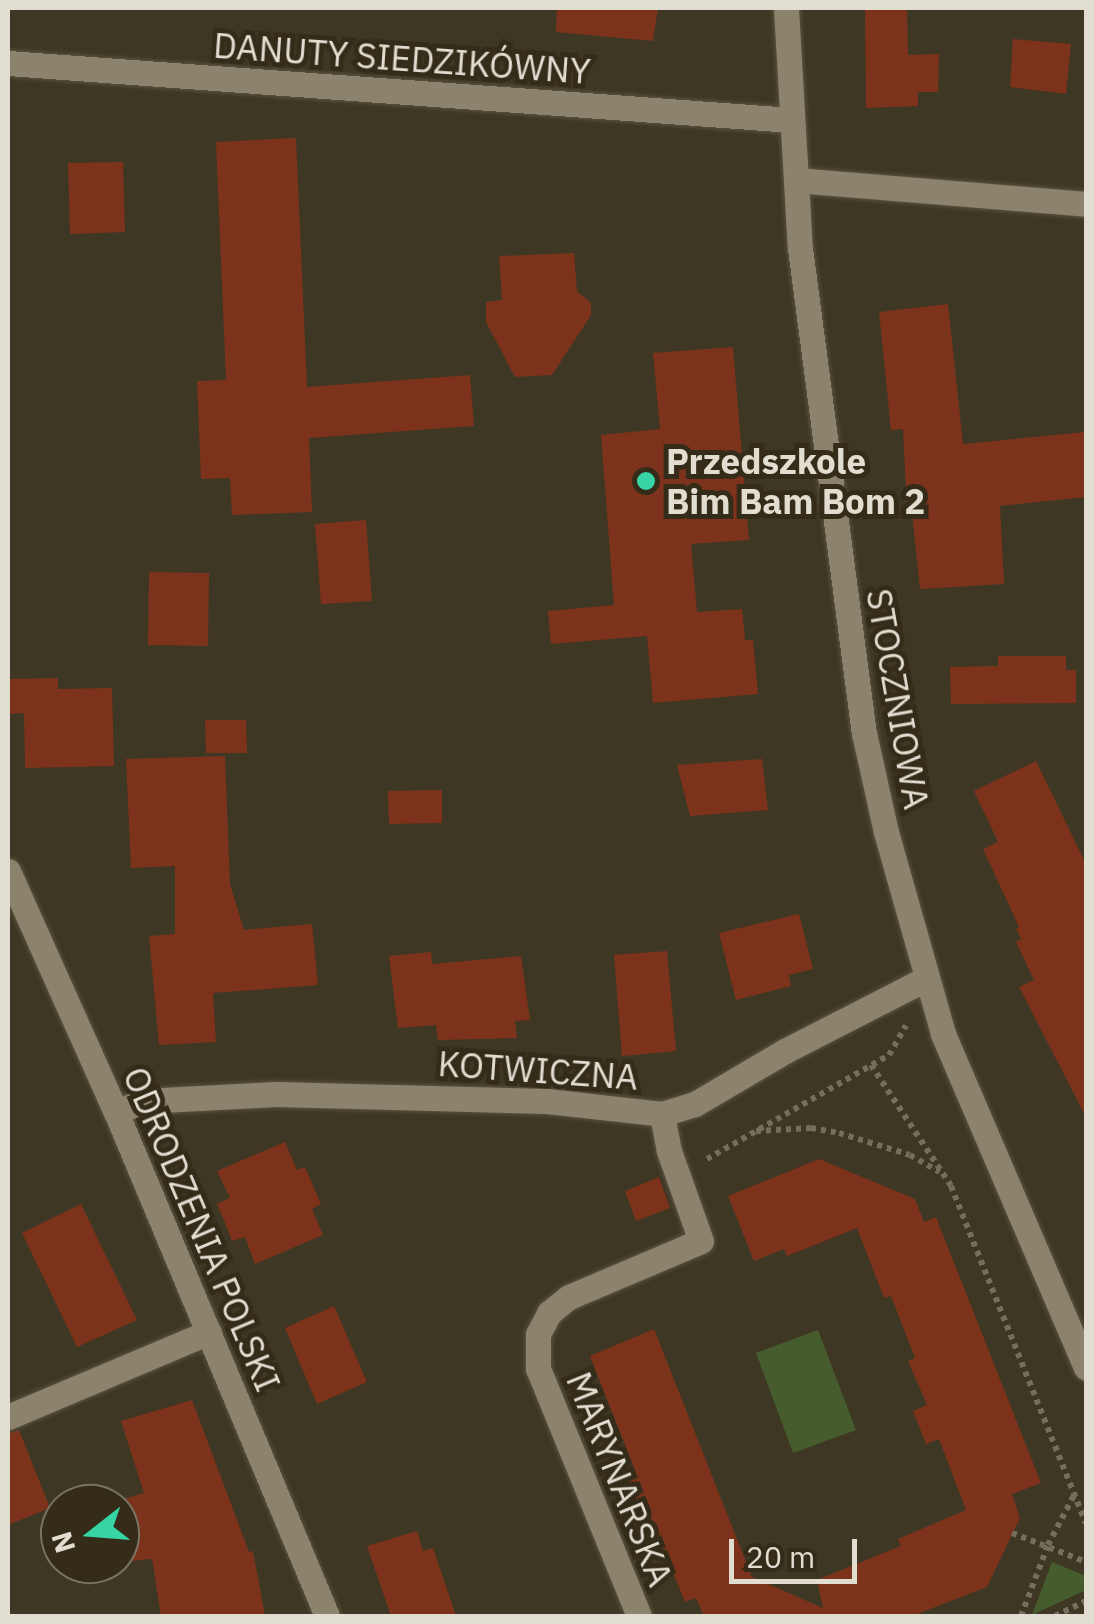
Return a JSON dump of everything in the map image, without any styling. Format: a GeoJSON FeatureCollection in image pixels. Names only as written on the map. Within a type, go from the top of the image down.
{"type":"FeatureCollection","features":[{"type":"Feature","properties":{"kind":"street","name":"STOCZNIOWA"},"geometry":{"type":"LineString","coordinates":[[786,8],[796,180],[822,431],[864,733],[913,984],[943,1034],[1086,1368]]}},
{"type":"Feature","properties":{"kind":"street","name":"DANUTY SIEDZIKÓWNY"},"geometry":{"type":"LineString","coordinates":[[8,63],[791,120]]}},
{"type":"Feature","properties":{"kind":"street"},"geometry":{"type":"LineString","coordinates":[[796,180],[1086,204]]}},
{"type":"Feature","properties":{"kind":"street","name":"ODRODZENIA POLSKI"},"geometry":{"type":"LineString","coordinates":[[8,871],[116,1112],[327,1616]]}},
{"type":"Feature","properties":{"kind":"street","name":"KOTWICZNA"},"geometry":{"type":"LineString","coordinates":[[116,1112],[143,1101],[276,1094],[547,1101],[662,1114],[695,1104],[913,984]]}},
{"type":"Feature","properties":{"kind":"street","name":"MARYNARSKA"},"geometry":{"type":"LineString","coordinates":[[639,1616],[538,1369],[538,1334],[549,1312],[569,1297],[701,1241],[676,1177],[662,1114]]}},
{"type":"Feature","properties":{"kind":"street"},"geometry":{"type":"LineString","coordinates":[[8,1418],[209,1332]]}},
{"type":"Feature","properties":{"kind":"path"},"geometry":{"type":"LineString","coordinates":[[676,1177],[889,1055],[912,1016],[913,984]]}},
{"type":"Feature","properties":{"kind":"path"},"geometry":{"type":"LineString","coordinates":[[871,1065],[941,1172],[1086,1523]]}},
{"type":"Feature","properties":{"kind":"path"},"geometry":{"type":"LineString","coordinates":[[753,1132],[811,1128],[839,1133],[910,1156],[941,1172]]}},
{"type":"Feature","properties":{"kind":"path"},"geometry":{"type":"LineString","coordinates":[[1022,1616],[1048,1545],[1075,1494]]}},
{"type":"Feature","properties":{"kind":"path"},"geometry":{"type":"LineString","coordinates":[[1012,1533],[1086,1562]]}},
{"type":"Feature","properties":{"kind":"path"},"geometry":{"type":"LineString","coordinates":[[1055,1616],[1086,1602]]}},
{"type":"Feature","properties":{"kind":"green space"},"geometry":{"type":"Polygon","coordinates":[[[818,1330],[856,1430],[793,1453],[756,1353],[818,1330]]]}},
{"type":"Feature","properties":{"kind":"green space"},"geometry":{"type":"Polygon","coordinates":[[[1052,1562],[1086,1576],[1086,1590],[1032,1615],[1052,1562]]]}},
{"type":"Feature","properties":{"kind":"building"},"geometry":{"type":"Polygon","coordinates":[[[557,8],[658,8],[653,41],[556,32],[557,8]]]}},
{"type":"Feature","properties":{"kind":"building"},"geometry":{"type":"Polygon","coordinates":[[[865,8],[907,8],[908,55],[939,54],[938,92],[918,92],[918,106],[866,108],[865,8]]]}},
{"type":"Feature","properties":{"kind":"building"},"geometry":{"type":"Polygon","coordinates":[[[1013,39],[1071,44],[1066,94],[1010,87],[1013,39]]]}},
{"type":"Feature","properties":{"kind":"building"},"geometry":{"type":"Polygon","coordinates":[[[296,138],[307,387],[470,375],[474,426],[309,438],[312,512],[232,515],[230,478],[201,479],[197,381],[226,380],[216,142],[296,138]]]}},
{"type":"Feature","properties":{"kind":"building"},"geometry":{"type":"Polygon","coordinates":[[[123,162],[125,232],[70,234],[68,163],[123,162]]]}},
{"type":"Feature","properties":{"kind":"building"},"geometry":{"type":"Polygon","coordinates":[[[574,253],[577,291],[591,303],[591,315],[552,375],[515,377],[486,322],[486,302],[502,300],[499,256],[574,253]]]}},
{"type":"Feature","properties":{"kind":"building"},"geometry":{"type":"Polygon","coordinates":[[[948,304],[963,444],[1086,432],[1086,497],[1000,506],[1004,584],[920,589],[912,513],[907,513],[903,429],[891,430],[879,312],[948,304]]]}},
{"type":"Feature","properties":{"kind":"building"},"geometry":{"type":"Polygon","coordinates":[[[733,347],[749,540],[691,544],[697,612],[742,609],[745,640],[753,640],[758,694],[653,703],[647,636],[551,644],[548,611],[614,605],[601,435],[660,429],[653,353],[733,347]]]}},
{"type":"Feature","properties":{"kind":"building"},"geometry":{"type":"Polygon","coordinates":[[[366,520],[372,601],[321,604],[315,524],[366,520]]]}},
{"type":"Feature","properties":{"kind":"building"},"geometry":{"type":"Polygon","coordinates":[[[149,572],[209,573],[208,646],[148,645],[149,572]]]}},
{"type":"Feature","properties":{"kind":"building"},"geometry":{"type":"Polygon","coordinates":[[[998,656],[1066,656],[1066,670],[1076,670],[1076,703],[951,704],[950,667],[998,666],[998,656]]]}},
{"type":"Feature","properties":{"kind":"building"},"geometry":{"type":"Polygon","coordinates":[[[58,678],[58,689],[112,688],[114,766],[25,768],[24,713],[10,714],[9,679],[58,678]]]}},
{"type":"Feature","properties":{"kind":"building"},"geometry":{"type":"Polygon","coordinates":[[[205,720],[246,720],[247,753],[206,753],[205,720]]]}},
{"type":"Feature","properties":{"kind":"building"},"geometry":{"type":"Polygon","coordinates":[[[225,756],[230,884],[244,930],[312,924],[318,985],[213,993],[216,1042],[159,1045],[149,936],[175,934],[175,866],[131,868],[126,759],[225,756]]]}},
{"type":"Feature","properties":{"kind":"building"},"geometry":{"type":"Polygon","coordinates":[[[762,759],[768,810],[690,816],[677,765],[762,759]]]}},
{"type":"Feature","properties":{"kind":"building"},"geometry":{"type":"Polygon","coordinates":[[[1036,761],[1086,864],[1086,1117],[1019,987],[1034,980],[1016,942],[1021,939],[1016,929],[1019,927],[983,849],[998,842],[974,791],[1036,761]]]}},
{"type":"Feature","properties":{"kind":"building"},"geometry":{"type":"Polygon","coordinates":[[[442,790],[442,823],[389,824],[388,791],[442,790]]]}},
{"type":"Feature","properties":{"kind":"building"},"geometry":{"type":"Polygon","coordinates":[[[799,914],[813,969],[789,975],[791,986],[736,1000],[719,933],[799,914]]]}},
{"type":"Feature","properties":{"kind":"building"},"geometry":{"type":"Polygon","coordinates":[[[667,951],[676,1051],[622,1056],[614,955],[667,951]]]}},
{"type":"Feature","properties":{"kind":"building"},"geometry":{"type":"Polygon","coordinates":[[[431,952],[432,964],[521,956],[530,1020],[515,1021],[517,1038],[438,1040],[436,1025],[398,1028],[389,956],[431,952]]]}},
{"type":"Feature","properties":{"kind":"building"},"geometry":{"type":"Polygon","coordinates":[[[285,1142],[297,1170],[305,1167],[321,1204],[312,1209],[323,1235],[255,1264],[245,1237],[232,1241],[217,1204],[230,1198],[217,1171],[285,1142]]]}},
{"type":"Feature","properties":{"kind":"building"},"geometry":{"type":"Polygon","coordinates":[[[819,1159],[915,1199],[924,1222],[936,1217],[1041,1483],[1012,1494],[1020,1518],[987,1587],[912,1616],[704,1616],[696,1598],[685,1602],[672,1570],[665,1573],[655,1548],[641,1554],[628,1521],[642,1515],[625,1472],[634,1468],[590,1356],[654,1329],[752,1577],[823,1608],[817,1580],[901,1546],[898,1539],[966,1510],[939,1439],[926,1444],[913,1411],[927,1405],[908,1361],[915,1358],[891,1296],[884,1298],[857,1228],[787,1256],[784,1249],[754,1261],[728,1196],[819,1159]]]}},
{"type":"Feature","properties":{"kind":"building"},"geometry":{"type":"Polygon","coordinates":[[[659,1177],[670,1208],[636,1221],[625,1191],[659,1177]]]}},
{"type":"Feature","properties":{"kind":"building"},"geometry":{"type":"Polygon","coordinates":[[[81,1204],[137,1320],[77,1347],[22,1233],[81,1204]]]}},
{"type":"Feature","properties":{"kind":"building"},"geometry":{"type":"Polygon","coordinates":[[[334,1306],[367,1382],[317,1404],[285,1328],[334,1306]]]}},
{"type":"Feature","properties":{"kind":"building"},"geometry":{"type":"Polygon","coordinates":[[[192,1400],[249,1552],[253,1551],[265,1616],[161,1616],[152,1559],[140,1560],[140,1494],[144,1493],[121,1421],[192,1400]]]}},
{"type":"Feature","properties":{"kind":"building"},"geometry":{"type":"Polygon","coordinates":[[[19,1430],[40,1484],[40,1512],[8,1525],[8,1433],[19,1430]]]}},
{"type":"Feature","properties":{"kind":"building"},"geometry":{"type":"Polygon","coordinates":[[[417,1531],[423,1551],[433,1548],[456,1616],[391,1616],[367,1546],[417,1531]]]}},
{"type":"Feature","properties":{"kind":"place","name":"Przedszkole Bim Bam Bom 2"},"geometry":{"type":"Point","coordinates":[646,481]}}]}
